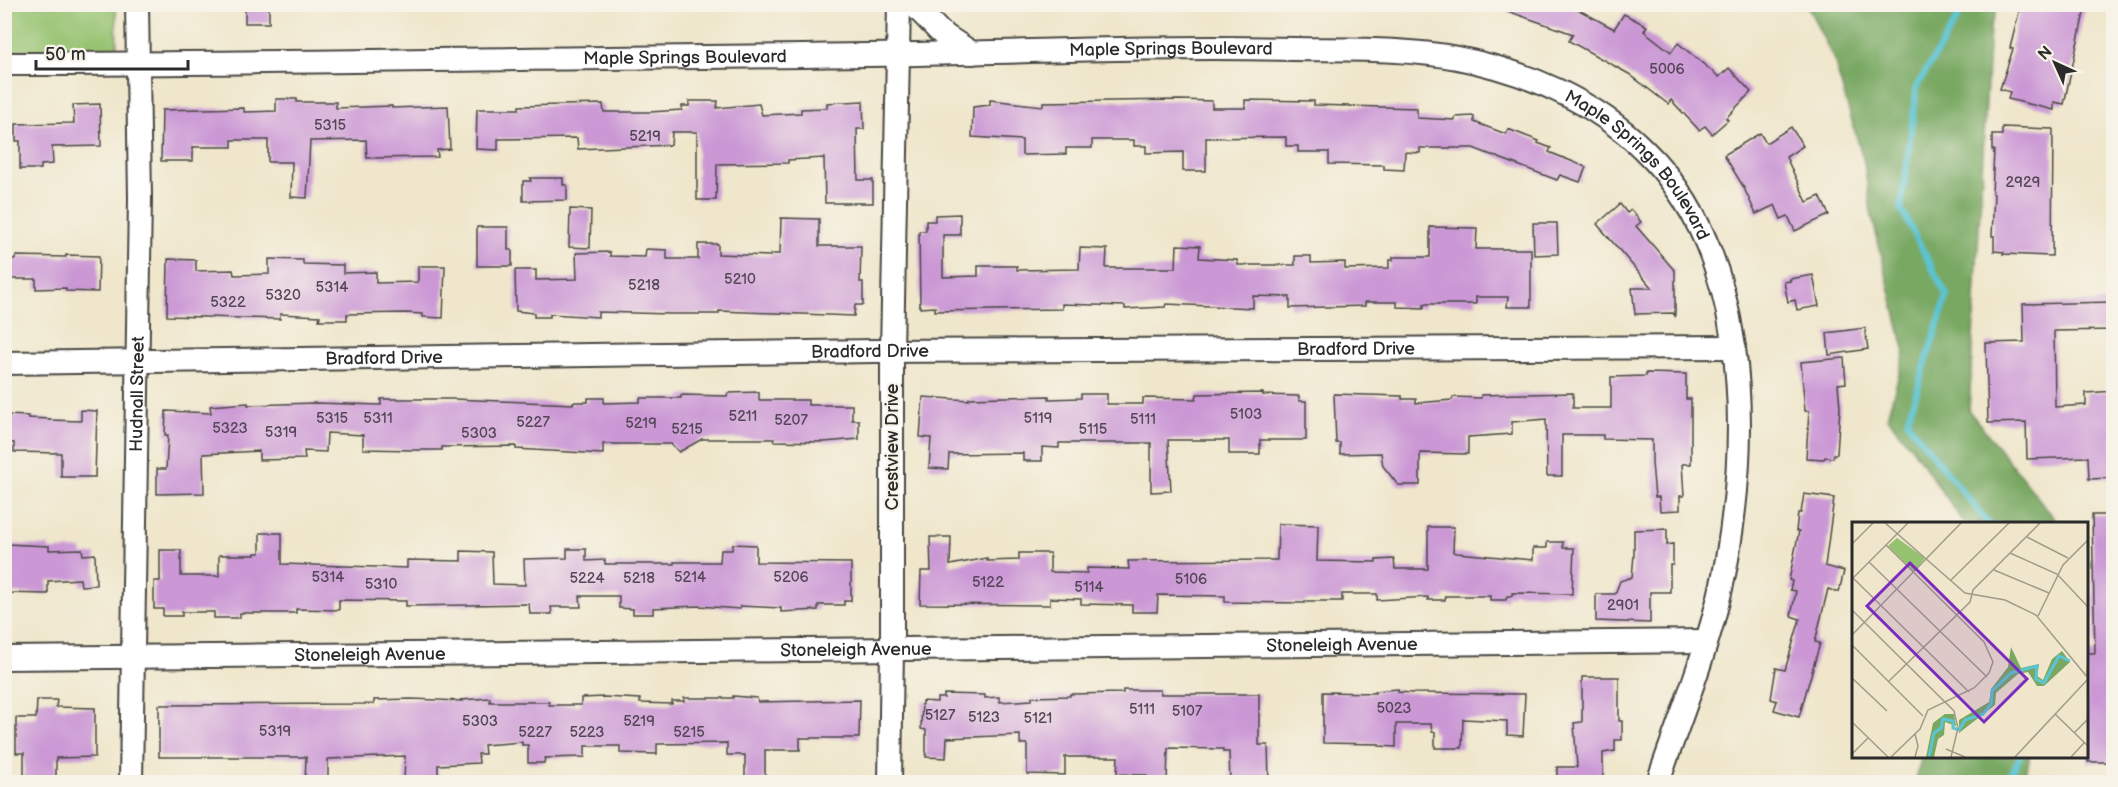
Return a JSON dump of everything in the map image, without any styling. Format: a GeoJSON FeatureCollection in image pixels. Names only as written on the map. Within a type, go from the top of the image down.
{"type":"FeatureCollection","features":[{"type":"Feature","properties":{"kind":"street","name":"Hudnall Street"},"geometry":{"type":"LineString","coordinates":[[131,783],[140,198],[137,4]]}},
{"type":"Feature","properties":{"kind":"street","name":"Crestview Drive"},"geometry":{"type":"LineString","coordinates":[[890,783],[892,351],[899,4]]}},
{"type":"Feature","properties":{"kind":"street"},"geometry":{"type":"LineString","coordinates":[[913,4],[940,32],[972,53]]}},
{"type":"Feature","properties":{"kind":"street","name":"Maple Springs Boulevard"},"geometry":{"type":"LineString","coordinates":[[4,64],[972,53],[1231,47],[1398,51],[1452,57],[1485,64],[1523,77],[1599,111],[1648,153],[1676,187],[1697,219],[1725,292],[1734,347],[1738,450],[1727,561],[1706,641],[1658,783]]}},
{"type":"Feature","properties":{"kind":"street","name":"Bradford Drive"},"geometry":{"type":"LineString","coordinates":[[4,363],[892,351],[1734,347]]}},
{"type":"Feature","properties":{"kind":"street","name":"Stoneleigh Avenue"},"geometry":{"type":"LineString","coordinates":[[4,658],[1706,641]]}},
{"type":"Feature","properties":{"kind":"green space"},"geometry":{"type":"Polygon","coordinates":[[[4,5],[116,5],[117,51],[5,53],[4,5]]]}},
{"type":"Feature","properties":{"kind":"green space"},"geometry":{"type":"Polygon","coordinates":[[[1807,5],[1999,5],[1990,27],[1969,411],[2057,522],[1963,522],[1912,448],[1887,417],[1905,353],[1871,212],[1864,162],[1834,60],[1807,5]]]}},
{"type":"Feature","properties":{"kind":"green space"},"geometry":{"type":"Polygon","coordinates":[[[1922,757],[2030,757],[2024,782],[1915,782],[1922,757]]]}},
{"type":"Feature","properties":{"kind":"building"},"geometry":{"type":"Polygon","coordinates":[[[245,4],[269,4],[269,23],[245,23],[245,4]]]}},
{"type":"Feature","properties":{"kind":"building"},"geometry":{"type":"Polygon","coordinates":[[[1497,4],[1568,4],[1614,29],[1624,14],[1647,26],[1644,31],[1671,52],[1678,43],[1719,77],[1729,68],[1751,92],[1726,118],[1728,120],[1712,134],[1705,126],[1699,130],[1671,100],[1668,104],[1629,74],[1569,41],[1573,34],[1496,7],[1497,4]]]}},
{"type":"Feature","properties":{"kind":"building"},"geometry":{"type":"Polygon","coordinates":[[[2021,4],[2086,4],[2064,104],[2054,102],[2054,110],[2008,99],[2010,92],[2000,89],[2013,49],[2010,48],[2021,4]]]}},
{"type":"Feature","properties":{"kind":"building"},"geometry":{"type":"Polygon","coordinates":[[[276,99],[297,99],[297,102],[336,102],[336,108],[448,106],[450,149],[437,150],[438,157],[367,158],[366,140],[310,141],[307,198],[291,197],[292,162],[268,162],[268,140],[232,140],[232,147],[193,147],[193,161],[161,161],[162,110],[244,108],[244,112],[276,111],[276,99]]]}},
{"type":"Feature","properties":{"kind":"building"},"geometry":{"type":"Polygon","coordinates":[[[990,100],[1043,106],[1043,102],[1212,101],[1212,108],[1245,108],[1245,100],[1314,101],[1314,105],[1417,108],[1417,118],[1455,120],[1455,117],[1474,116],[1474,122],[1506,134],[1508,129],[1539,141],[1538,143],[1551,148],[1549,152],[1586,167],[1580,182],[1560,175],[1557,180],[1473,148],[1420,148],[1420,153],[1405,152],[1404,170],[1384,169],[1384,165],[1329,164],[1329,152],[1298,152],[1298,146],[1286,146],[1286,137],[1206,138],[1206,171],[1183,171],[1183,152],[1146,153],[1146,146],[1134,146],[1134,140],[1092,140],[1092,148],[1066,148],[1066,154],[1022,155],[1022,140],[972,137],[973,107],[990,105],[990,100]]]}},
{"type":"Feature","properties":{"kind":"building"},"geometry":{"type":"Polygon","coordinates":[[[689,101],[718,101],[717,108],[759,104],[762,115],[801,113],[801,109],[827,108],[827,103],[863,101],[864,129],[857,129],[858,180],[873,180],[873,203],[825,203],[824,158],[788,160],[788,163],[717,164],[716,200],[697,200],[697,132],[672,132],[671,145],[578,149],[577,138],[498,139],[498,150],[476,149],[477,109],[603,104],[604,112],[649,112],[682,110],[682,106],[689,106],[689,101]]]}},
{"type":"Feature","properties":{"kind":"building"},"geometry":{"type":"Polygon","coordinates":[[[100,104],[101,146],[52,147],[53,164],[41,165],[41,169],[20,169],[20,141],[16,141],[16,124],[74,123],[73,105],[100,104]]]}},
{"type":"Feature","properties":{"kind":"building"},"geometry":{"type":"Polygon","coordinates":[[[1791,127],[1803,146],[1786,157],[1807,202],[1820,196],[1829,215],[1795,231],[1788,216],[1781,219],[1775,205],[1756,214],[1743,186],[1724,155],[1760,133],[1766,143],[1791,127]]]}},
{"type":"Feature","properties":{"kind":"building"},"geometry":{"type":"Polygon","coordinates":[[[2002,127],[2053,129],[2052,256],[2003,254],[2004,252],[1994,251],[1992,135],[2002,135],[2002,127]]]}},
{"type":"Feature","properties":{"kind":"building"},"geometry":{"type":"Polygon","coordinates":[[[530,178],[563,178],[563,185],[567,185],[567,200],[523,201],[523,181],[531,181],[530,178]]]}},
{"type":"Feature","properties":{"kind":"building"},"geometry":{"type":"Polygon","coordinates":[[[1620,204],[1627,213],[1631,210],[1641,222],[1636,226],[1675,271],[1675,316],[1673,313],[1635,314],[1632,288],[1652,288],[1597,224],[1620,204]]]}},
{"type":"Feature","properties":{"kind":"building"},"geometry":{"type":"Polygon","coordinates":[[[570,209],[591,210],[590,248],[569,247],[570,209]]]}},
{"type":"Feature","properties":{"kind":"building"},"geometry":{"type":"Polygon","coordinates":[[[960,214],[960,235],[943,235],[943,277],[978,276],[978,266],[1017,266],[1017,270],[1079,269],[1080,248],[1107,249],[1106,268],[1176,268],[1177,245],[1200,246],[1199,258],[1237,260],[1238,265],[1295,265],[1295,256],[1311,256],[1311,263],[1345,262],[1345,269],[1389,268],[1389,260],[1393,260],[1393,257],[1430,257],[1430,227],[1477,228],[1476,249],[1531,249],[1531,307],[1507,307],[1508,297],[1476,297],[1476,304],[1424,304],[1424,308],[1397,307],[1397,302],[1365,302],[1365,306],[1290,308],[1290,297],[1253,296],[1253,308],[1166,304],[1165,307],[1125,309],[1125,306],[1062,304],[1062,309],[935,311],[935,307],[920,308],[919,231],[926,231],[926,221],[935,221],[935,215],[960,214]]]}},
{"type":"Feature","properties":{"kind":"building"},"geometry":{"type":"Polygon","coordinates":[[[781,218],[819,219],[819,246],[861,246],[860,282],[863,282],[863,305],[855,305],[854,316],[719,311],[719,314],[598,312],[598,317],[550,314],[550,317],[534,317],[534,313],[516,311],[515,270],[536,270],[536,280],[577,279],[576,253],[610,252],[610,256],[645,257],[646,249],[667,250],[667,259],[698,259],[698,244],[718,244],[718,254],[771,256],[771,254],[780,254],[781,218]]]}},
{"type":"Feature","properties":{"kind":"building"},"geometry":{"type":"Polygon","coordinates":[[[1533,223],[1557,223],[1558,254],[1534,255],[1533,223]]]}},
{"type":"Feature","properties":{"kind":"building"},"geometry":{"type":"Polygon","coordinates":[[[477,227],[508,227],[508,250],[512,250],[512,266],[477,266],[477,227]]]}},
{"type":"Feature","properties":{"kind":"building"},"geometry":{"type":"Polygon","coordinates":[[[66,255],[99,256],[98,292],[66,291],[66,288],[36,289],[36,279],[7,279],[8,259],[16,259],[16,256],[66,257],[66,255]]]}},
{"type":"Feature","properties":{"kind":"building"},"geometry":{"type":"Polygon","coordinates":[[[168,259],[196,260],[196,271],[233,270],[234,275],[269,274],[269,259],[303,260],[303,264],[343,265],[343,273],[376,272],[376,283],[418,282],[418,266],[445,266],[443,318],[406,313],[347,314],[347,320],[319,320],[320,316],[280,314],[280,319],[167,316],[168,259]]]}},
{"type":"Feature","properties":{"kind":"building"},"geometry":{"type":"Polygon","coordinates":[[[1813,275],[1819,306],[1797,310],[1795,300],[1788,302],[1784,282],[1813,275]]]}},
{"type":"Feature","properties":{"kind":"building"},"geometry":{"type":"Polygon","coordinates":[[[2114,302],[2114,330],[2054,331],[2055,407],[2086,405],[2086,393],[2114,391],[2114,478],[2089,479],[2088,457],[2027,459],[2026,422],[1988,423],[1986,343],[2024,342],[2023,304],[2114,302]]]}},
{"type":"Feature","properties":{"kind":"building"},"geometry":{"type":"Polygon","coordinates":[[[1865,328],[1868,349],[1829,355],[1827,333],[1865,328]]]}},
{"type":"Feature","properties":{"kind":"building"},"geometry":{"type":"Polygon","coordinates":[[[1844,358],[1846,383],[1838,384],[1840,407],[1837,454],[1834,454],[1833,458],[1806,458],[1809,411],[1805,411],[1801,362],[1844,358]]]}},
{"type":"Feature","properties":{"kind":"building"},"geometry":{"type":"Polygon","coordinates":[[[1646,373],[1686,374],[1686,399],[1691,399],[1691,464],[1682,464],[1684,496],[1680,496],[1680,510],[1660,511],[1659,497],[1655,497],[1652,440],[1603,439],[1603,435],[1562,435],[1562,476],[1547,476],[1546,419],[1512,422],[1512,434],[1468,437],[1468,454],[1420,453],[1420,485],[1398,485],[1383,466],[1381,453],[1340,454],[1340,443],[1336,443],[1334,394],[1402,396],[1402,399],[1416,399],[1416,403],[1452,400],[1453,397],[1481,398],[1481,395],[1573,393],[1573,408],[1611,408],[1611,377],[1646,376],[1646,373]]]}},
{"type":"Feature","properties":{"kind":"building"},"geometry":{"type":"Polygon","coordinates":[[[759,392],[759,400],[808,400],[808,405],[852,405],[852,420],[859,420],[859,439],[824,442],[702,439],[679,452],[671,444],[603,444],[603,454],[516,449],[516,446],[442,447],[442,450],[363,449],[363,435],[327,433],[326,452],[304,451],[305,459],[259,460],[259,451],[203,454],[204,493],[157,494],[157,469],[166,469],[168,435],[165,435],[166,411],[211,413],[210,406],[248,403],[248,405],[316,403],[381,405],[381,399],[454,399],[573,404],[573,402],[588,402],[588,398],[604,398],[604,403],[640,402],[640,398],[681,398],[681,395],[727,396],[728,393],[759,392]]]}},
{"type":"Feature","properties":{"kind":"building"},"geometry":{"type":"Polygon","coordinates":[[[1263,393],[1263,395],[1299,396],[1299,401],[1306,401],[1306,440],[1260,440],[1260,454],[1229,454],[1229,440],[1168,440],[1171,491],[1151,492],[1151,443],[1059,443],[1059,448],[1042,447],[1042,461],[1023,461],[1023,453],[949,454],[948,469],[929,468],[931,438],[920,437],[923,397],[969,400],[969,398],[1049,396],[1049,399],[1081,398],[1081,394],[1107,394],[1107,404],[1143,404],[1143,398],[1196,399],[1197,394],[1263,393]]]}},
{"type":"Feature","properties":{"kind":"building"},"geometry":{"type":"Polygon","coordinates":[[[81,410],[97,411],[95,477],[61,477],[61,453],[14,452],[14,443],[4,442],[5,415],[81,421],[81,410]]]}},
{"type":"Feature","properties":{"kind":"building"},"geometry":{"type":"Polygon","coordinates":[[[1804,494],[1834,498],[1825,566],[1844,571],[1839,592],[1828,589],[1815,642],[1820,643],[1799,717],[1774,710],[1777,701],[1771,699],[1776,668],[1785,670],[1800,619],[1791,616],[1796,591],[1790,590],[1792,581],[1789,580],[1799,531],[1796,531],[1798,513],[1801,513],[1804,494]]]}},
{"type":"Feature","properties":{"kind":"building"},"geometry":{"type":"Polygon","coordinates":[[[2092,515],[2114,515],[2114,762],[2088,762],[2088,653],[2095,653],[2092,515]]]}},
{"type":"Feature","properties":{"kind":"building"},"geometry":{"type":"Polygon","coordinates":[[[1278,524],[1318,525],[1317,561],[1376,562],[1376,560],[1394,559],[1395,569],[1428,569],[1428,527],[1454,527],[1453,552],[1457,553],[1533,560],[1533,548],[1547,548],[1547,542],[1563,542],[1563,548],[1574,548],[1572,594],[1512,593],[1512,596],[1507,596],[1506,600],[1490,600],[1490,596],[1445,596],[1445,600],[1428,600],[1428,597],[1377,600],[1377,594],[1342,594],[1342,601],[1305,601],[1305,603],[1225,602],[1225,596],[1158,595],[1157,612],[1132,612],[1132,605],[1081,604],[1081,599],[1050,598],[1050,605],[920,604],[921,571],[931,571],[930,537],[951,537],[950,565],[987,558],[987,561],[1019,560],[1019,553],[1050,553],[1050,572],[1087,573],[1087,568],[1129,569],[1128,561],[1277,560],[1278,524]]]}},
{"type":"Feature","properties":{"kind":"building"},"geometry":{"type":"Polygon","coordinates":[[[1667,529],[1667,545],[1673,544],[1670,592],[1650,592],[1650,623],[1596,621],[1596,594],[1615,594],[1620,581],[1632,577],[1634,530],[1667,529]]]}},
{"type":"Feature","properties":{"kind":"building"},"geometry":{"type":"Polygon","coordinates":[[[260,533],[282,533],[282,564],[407,568],[407,560],[461,561],[461,551],[492,552],[493,584],[525,585],[524,559],[567,558],[567,549],[586,549],[586,561],[605,560],[605,564],[674,564],[674,562],[720,562],[721,550],[732,550],[733,544],[756,545],[756,562],[851,563],[851,601],[844,601],[844,605],[818,605],[818,610],[781,612],[781,608],[740,606],[740,609],[699,606],[653,608],[653,614],[633,614],[633,609],[619,608],[619,596],[580,596],[581,607],[551,607],[552,614],[530,614],[529,604],[406,606],[406,601],[339,600],[339,610],[296,609],[296,613],[240,613],[240,618],[214,618],[214,612],[182,612],[182,616],[163,616],[163,609],[154,609],[154,581],[160,581],[160,550],[181,550],[181,576],[219,576],[219,555],[260,553],[260,533]]]}},
{"type":"Feature","properties":{"kind":"building"},"geometry":{"type":"Polygon","coordinates":[[[5,544],[49,546],[49,550],[82,549],[83,555],[95,554],[96,585],[81,586],[80,579],[48,581],[48,594],[4,593],[5,544]]]}},
{"type":"Feature","properties":{"kind":"building"},"geometry":{"type":"Polygon","coordinates":[[[1582,677],[1619,677],[1619,721],[1622,721],[1622,740],[1615,740],[1615,751],[1603,753],[1603,783],[1557,783],[1557,767],[1577,767],[1574,723],[1582,722],[1582,677]]]}},
{"type":"Feature","properties":{"kind":"building"},"geometry":{"type":"Polygon","coordinates":[[[1398,689],[1398,692],[1413,693],[1525,694],[1523,736],[1507,735],[1507,721],[1463,719],[1462,748],[1435,748],[1435,732],[1432,732],[1431,724],[1396,724],[1396,747],[1379,746],[1379,744],[1323,743],[1323,692],[1375,693],[1375,691],[1398,689]]]}},
{"type":"Feature","properties":{"kind":"building"},"geometry":{"type":"Polygon","coordinates":[[[1123,690],[1160,690],[1160,694],[1259,694],[1259,745],[1268,745],[1269,783],[1230,783],[1229,752],[1223,752],[1223,749],[1168,748],[1167,783],[1147,783],[1147,775],[1117,774],[1118,757],[1065,757],[1065,775],[1027,774],[1027,744],[1020,744],[1020,735],[947,738],[946,758],[926,757],[926,730],[921,729],[922,701],[937,702],[937,698],[944,698],[944,694],[999,697],[1000,702],[1032,700],[1032,697],[1070,696],[1070,694],[1123,693],[1123,690]]]}},
{"type":"Feature","properties":{"kind":"building"},"geometry":{"type":"Polygon","coordinates":[[[733,696],[757,698],[758,702],[860,700],[859,738],[800,738],[800,750],[765,750],[765,782],[745,782],[745,755],[727,755],[727,743],[657,744],[657,754],[620,753],[620,746],[585,746],[585,757],[545,758],[544,763],[528,763],[528,745],[522,745],[522,742],[484,745],[485,754],[478,754],[479,763],[438,765],[438,783],[404,783],[405,756],[328,759],[328,783],[305,783],[306,757],[159,757],[159,705],[374,704],[374,700],[462,701],[490,698],[490,702],[549,702],[549,705],[581,705],[581,698],[605,697],[640,699],[640,703],[672,704],[672,701],[684,701],[684,698],[733,698],[733,696]]]}},
{"type":"Feature","properties":{"kind":"building"},"geometry":{"type":"Polygon","coordinates":[[[37,700],[57,700],[56,707],[95,708],[95,757],[56,758],[56,783],[24,783],[24,753],[16,753],[16,718],[36,718],[37,700]]]}},
{"type":"Feature","properties":{"kind":"waterway"},"geometry":{"type":"LineString","coordinates":[[1966,4],[1917,86],[1901,209],[1947,296],[1907,422],[1987,522]]}},
{"type":"Feature","properties":{"kind":"waterway"},"geometry":{"type":"LineString","coordinates":[[2007,782],[2020,757]]}}]}
